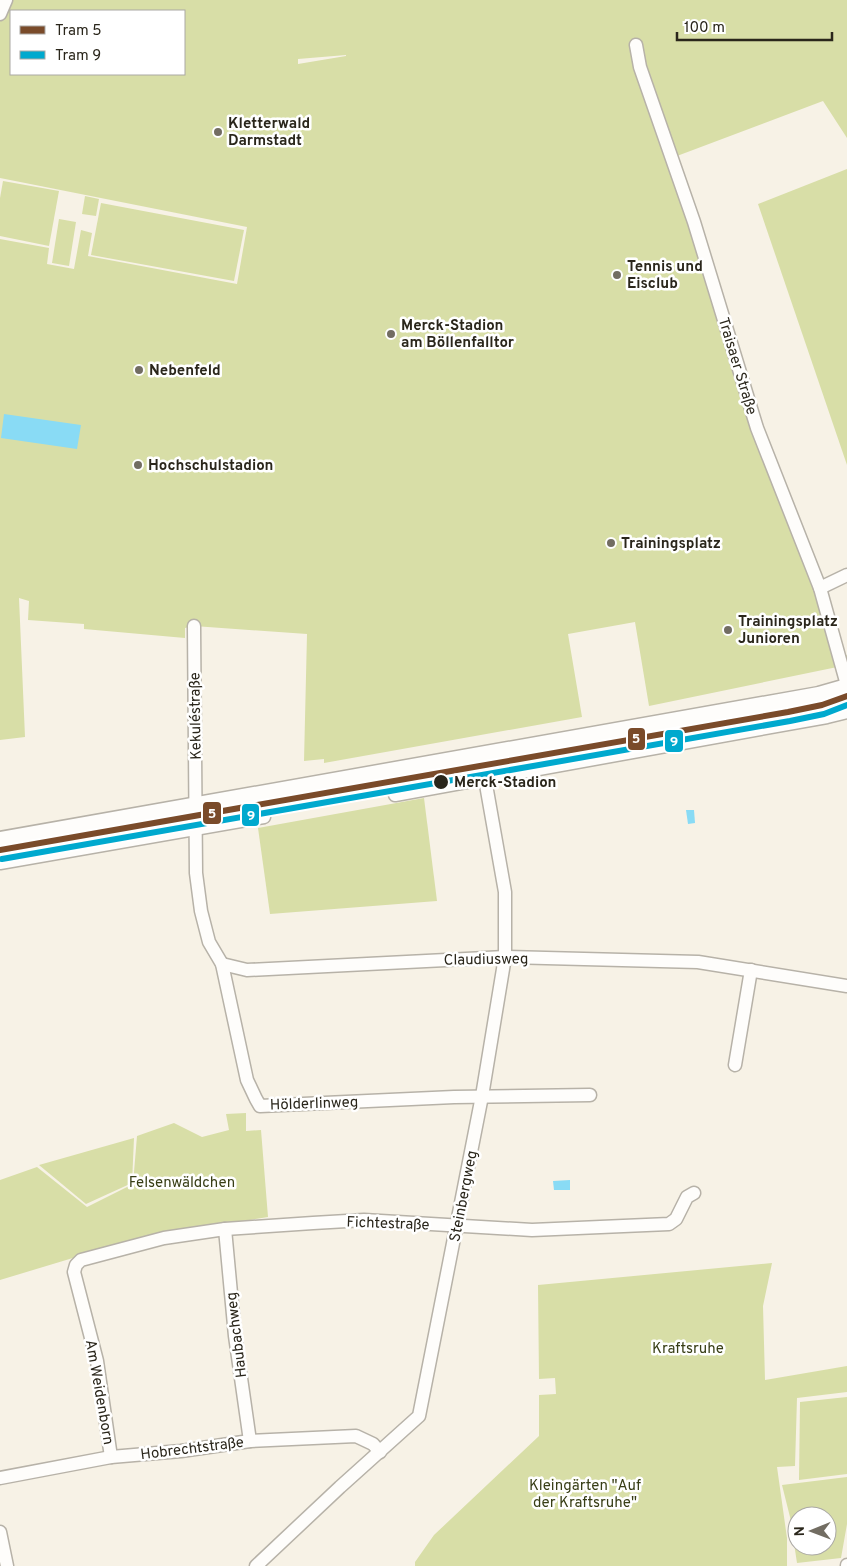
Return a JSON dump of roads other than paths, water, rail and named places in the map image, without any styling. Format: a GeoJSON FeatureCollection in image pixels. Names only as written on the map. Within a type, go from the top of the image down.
{"type":"FeatureCollection","features":[{"type":"Feature","properties":{"kind":"main road"},"geometry":{"type":"LineString","coordinates":[[0,840],[819,695],[847,686]]}},
{"type":"Feature","properties":{"kind":"street"},"geometry":{"type":"LineString","coordinates":[[0,14],[6,0]]}},
{"type":"Feature","properties":{"kind":"street","name":"Traisaer Straße"},"geometry":{"type":"LineString","coordinates":[[636,45],[640,67],[694,222],[757,428],[820,588],[847,686]]}},
{"type":"Feature","properties":{"kind":"street"},"geometry":{"type":"LineString","coordinates":[[820,588],[847,575]]}},
{"type":"Feature","properties":{"kind":"street","name":"Kekuléstraße"},"geometry":{"type":"LineString","coordinates":[[194,626],[196,805]]}},
{"type":"Feature","properties":{"kind":"street"},"geometry":{"type":"LineString","coordinates":[[395,795],[847,712]]}},
{"type":"Feature","properties":{"kind":"street","name":"Steinbergweg"},"geometry":{"type":"LineString","coordinates":[[256,1566],[340,1486],[419,1416],[458,1226],[505,957],[505,892],[482,755]]}},
{"type":"Feature","properties":{"kind":"street","name":"Hölderlinweg"},"geometry":{"type":"LineString","coordinates":[[196,805],[196,873],[201,911],[209,942],[222,964],[247,1080],[260,1106],[482,1096],[590,1096]]}},
{"type":"Feature","properties":{"kind":"street"},"geometry":{"type":"LineString","coordinates":[[0,863],[264,817]]}},
{"type":"Feature","properties":{"kind":"street","name":"Claudiusweg"},"geometry":{"type":"LineString","coordinates":[[222,964],[247,970],[505,957],[698,962],[847,986]]}},
{"type":"Feature","properties":{"kind":"street"},"geometry":{"type":"LineString","coordinates":[[735,1065],[751,970]]}},
{"type":"Feature","properties":{"kind":"street","name":"Fichtestraße"},"geometry":{"type":"LineString","coordinates":[[74,1269],[81,1260],[137,1245],[164,1238],[225,1229],[364,1220],[532,1230],[669,1224],[676,1219],[687,1197],[694,1193]]}},
{"type":"Feature","properties":{"kind":"street","name":"Haubachweg"},"geometry":{"type":"LineString","coordinates":[[225,1229],[235,1336],[250,1441]]}},
{"type":"Feature","properties":{"kind":"street","name":"Am Weidenborn"},"geometry":{"type":"LineString","coordinates":[[74,1269],[97,1361],[111,1457]]}},
{"type":"Feature","properties":{"kind":"street","name":"Hobrechtstraße"},"geometry":{"type":"LineString","coordinates":[[0,1478],[111,1457],[181,1451],[250,1441],[356,1436],[373,1444],[380,1452]]}},
{"type":"Feature","properties":{"kind":"street"},"geometry":{"type":"LineString","coordinates":[[0,1532],[7,1566]]}},
{"type":"Feature","properties":{"kind":"water"},"geometry":{"type":"Polygon","coordinates":[[[4,414],[81,425],[77,449],[1,438],[4,414]]]}},
{"type":"Feature","properties":{"kind":"water"},"geometry":{"type":"Polygon","coordinates":[[[686,810],[694,810],[695,823],[688,824],[686,810]]]}},
{"type":"Feature","properties":{"kind":"water"},"geometry":{"type":"Polygon","coordinates":[[[570,1180],[570,1190],[554,1190],[553,1181],[570,1180]]]}},
{"type":"Feature","properties":{"kind":"tram line","name":"5"},"geometry":{"type":"LineString","coordinates":[[0,850],[788,712],[822,705],[847,696]]}},
{"type":"Feature","properties":{"kind":"tram line","name":"9"},"geometry":{"type":"LineString","coordinates":[[2,859],[790,721],[824,714],[847,705]]}},
{"type":"Feature","properties":{"kind":"place","name":"Kletterwald Darmstadt"},"geometry":{"type":"Point","coordinates":[218,132]}},
{"type":"Feature","properties":{"kind":"place","name":"Tennis und Eisclub"},"geometry":{"type":"Point","coordinates":[617,275]}},
{"type":"Feature","properties":{"kind":"place","name":"Merck-Stadion am Böllenfalltor"},"geometry":{"type":"Point","coordinates":[391,334]}},
{"type":"Feature","properties":{"kind":"place","name":"Nebenfeld"},"geometry":{"type":"Point","coordinates":[139,370]}},
{"type":"Feature","properties":{"kind":"place","name":"Hochschulstadion"},"geometry":{"type":"Point","coordinates":[138,465]}},
{"type":"Feature","properties":{"kind":"place","name":"Trainingsplatz"},"geometry":{"type":"Point","coordinates":[611,543]}},
{"type":"Feature","properties":{"kind":"place","name":"Trainingsplatz Junioren"},"geometry":{"type":"Point","coordinates":[728,630]}},
{"type":"Feature","properties":{"kind":"place","name":"Merck-Stadion"},"geometry":{"type":"Point","coordinates":[441,782]}},
{"type":"Feature","properties":{"kind":"park label","name":"Felsenwäldchen"},"geometry":{"type":"Point","coordinates":[182,1182]}},
{"type":"Feature","properties":{"kind":"park label","name":"Kraftsruhe"},"geometry":{"type":"Point","coordinates":[688,1348]}},
{"type":"Feature","properties":{"kind":"park label","name":"Kleingärten \"Auf der Kraftsruhe\""},"geometry":{"type":"Point","coordinates":[585,1494]}}]}
